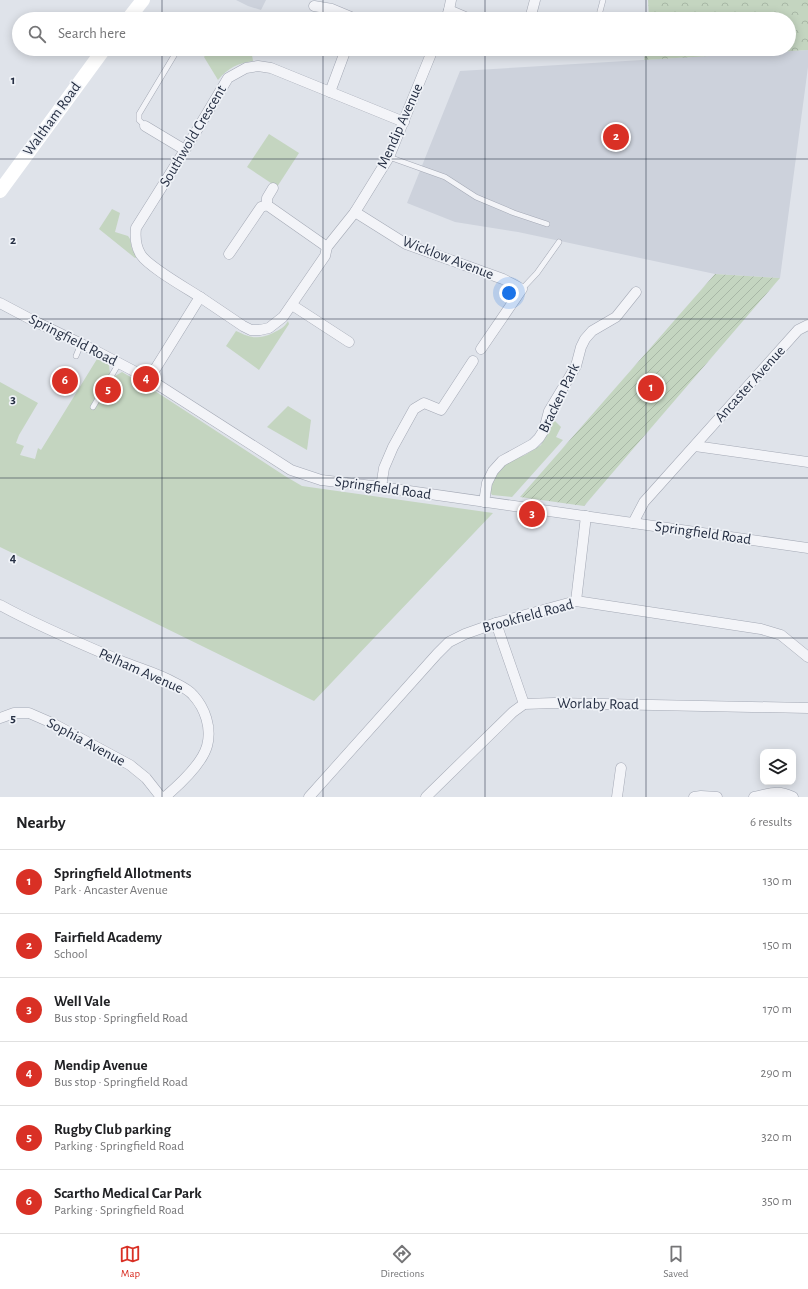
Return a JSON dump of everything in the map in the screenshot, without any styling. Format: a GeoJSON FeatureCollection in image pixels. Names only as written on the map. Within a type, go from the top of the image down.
{"type":"FeatureCollection","features":[{"type":"Feature","properties":{"kind":"main road"},"geometry":{"type":"LineString","coordinates":[[134,12],[143,0]]}},
{"type":"Feature","properties":{"kind":"main road","name":"Waltham Road"},"geometry":{"type":"LineString","coordinates":[[0,191],[99,56]]}},
{"type":"Feature","properties":{"kind":"street"},"geometry":{"type":"LineString","coordinates":[[532,12],[535,0]]}},
{"type":"Feature","properties":{"kind":"street"},"geometry":{"type":"LineString","coordinates":[[314,6],[332,9],[339,12]]}},
{"type":"Feature","properties":{"kind":"street"},"geometry":{"type":"LineString","coordinates":[[330,92],[343,56]]}},
{"type":"Feature","properties":{"kind":"street","name":"Mendip Avenue"},"geometry":{"type":"LineString","coordinates":[[200,297],[251,330],[269,328],[283,317],[325,256],[327,247],[355,212],[389,157],[430,56]]}},
{"type":"Feature","properties":{"kind":"street","name":"Southwold Crescent"},"geometry":{"type":"LineString","coordinates":[[200,297],[141,256],[135,237],[136,228],[228,78],[246,68],[258,66],[271,68],[404,122]]}},
{"type":"Feature","properties":{"kind":"street"},"geometry":{"type":"LineString","coordinates":[[144,126],[185,150]]}},
{"type":"Feature","properties":{"kind":"street"},"geometry":{"type":"LineString","coordinates":[[267,205],[267,198],[274,188]]}},
{"type":"Feature","properties":{"kind":"street"},"geometry":{"type":"LineString","coordinates":[[267,205],[327,247]]}},
{"type":"Feature","properties":{"kind":"street"},"geometry":{"type":"LineString","coordinates":[[229,254],[261,207],[267,205]]}},
{"type":"Feature","properties":{"kind":"street","name":"Wicklow Avenue"},"geometry":{"type":"LineString","coordinates":[[355,212],[406,244],[504,279],[522,289]]}},
{"type":"Feature","properties":{"kind":"street"},"geometry":{"type":"LineString","coordinates":[[481,349],[522,289]]}},
{"type":"Feature","properties":{"kind":"street","name":"Bracken Park"},"geometry":{"type":"LineString","coordinates":[[484,502],[487,483],[493,471],[502,461],[533,444],[544,430],[549,411],[576,366],[581,347],[585,339],[592,331],[616,317],[636,292]]}},
{"type":"Feature","properties":{"kind":"street"},"geometry":{"type":"LineString","coordinates":[[149,379],[200,297]]}},
{"type":"Feature","properties":{"kind":"street","name":"Springfield Road"},"geometry":{"type":"LineString","coordinates":[[0,303],[149,379],[291,470],[321,480],[381,487],[808,548]]}},
{"type":"Feature","properties":{"kind":"street"},"geometry":{"type":"LineString","coordinates":[[292,305],[349,342]]}},
{"type":"Feature","properties":{"kind":"street","name":"Ancaster Avenue"},"geometry":{"type":"LineString","coordinates":[[633,523],[644,502],[798,330],[808,325]]}},
{"type":"Feature","properties":{"kind":"street"},"geometry":{"type":"LineString","coordinates":[[381,487],[384,468],[393,447],[414,409],[424,403],[442,410],[473,362]]}},
{"type":"Feature","properties":{"kind":"street"},"geometry":{"type":"LineString","coordinates":[[695,446],[808,462]]}},
{"type":"Feature","properties":{"kind":"street"},"geometry":{"type":"LineString","coordinates":[[576,601],[586,516]]}},
{"type":"Feature","properties":{"kind":"street","name":"Brookfield Road"},"geometry":{"type":"LineString","coordinates":[[309,797],[350,749],[448,642],[496,623],[576,601],[761,629],[781,635],[808,657]]}},
{"type":"Feature","properties":{"kind":"street","name":"Pelham Avenue"},"geometry":{"type":"LineString","coordinates":[[0,605],[49,630],[125,663],[175,682],[192,694],[205,713],[209,728],[207,746],[199,761],[165,797]]}},
{"type":"Feature","properties":{"kind":"street"},"geometry":{"type":"LineString","coordinates":[[426,797],[502,721],[524,704],[496,623]]}},
{"type":"Feature","properties":{"kind":"street","name":"Worlaby Road"},"geometry":{"type":"LineString","coordinates":[[524,704],[554,702],[808,708]]}},
{"type":"Feature","properties":{"kind":"street","name":"Sophia Avenue"},"geometry":{"type":"LineString","coordinates":[[0,718],[14,713],[29,714],[52,723],[130,765],[146,778],[161,797]]}},
{"type":"Feature","properties":{"kind":"street"},"geometry":{"type":"LineString","coordinates":[[617,797],[621,768]]}},
{"type":"Feature","properties":{"kind":"street"},"geometry":{"type":"LineString","coordinates":[[754,797],[776,792],[785,793],[793,797]]}},
{"type":"Feature","properties":{"kind":"street"},"geometry":{"type":"LineString","coordinates":[[694,797],[718,797]]}},
{"type":"Feature","properties":{"kind":"lane"},"geometry":{"type":"LineString","coordinates":[[600,12],[603,0]]}},
{"type":"Feature","properties":{"kind":"lane"},"geometry":{"type":"LineString","coordinates":[[144,126],[139,120],[139,114],[174,56]]}},
{"type":"Feature","properties":{"kind":"lane"},"geometry":{"type":"LineString","coordinates":[[389,157],[445,177],[476,197],[514,213],[547,224]]}},
{"type":"Feature","properties":{"kind":"lane"},"geometry":{"type":"LineString","coordinates":[[522,289],[559,242]]}},
{"type":"Feature","properties":{"kind":"lane"},"geometry":{"type":"LineString","coordinates":[[76,356],[81,344]]}},
{"type":"Feature","properties":{"kind":"lane"},"geometry":{"type":"LineString","coordinates":[[93,407],[119,364]]}},
{"type":"Feature","properties":{"kind":"shaded area"},"geometry":{"type":"Polygon","coordinates":[[[236,0],[266,0],[261,10],[236,0]]]}},
{"type":"Feature","properties":{"kind":"shaded area"},"geometry":{"type":"Polygon","coordinates":[[[808,50],[808,67],[780,278],[715,274],[518,232],[455,222],[407,203],[460,71],[709,56],[796,56],[796,51],[808,50]]]}},
{"type":"Feature","properties":{"kind":"green space"},"geometry":{"type":"Polygon","coordinates":[[[648,0],[808,0],[808,50],[796,51],[796,12],[649,12],[648,0]]]}},
{"type":"Feature","properties":{"kind":"green space"},"geometry":{"type":"Polygon","coordinates":[[[252,56],[253,61],[234,67],[218,80],[204,57],[252,56]]]}},
{"type":"Feature","properties":{"kind":"green space"},"geometry":{"type":"Polygon","coordinates":[[[645,56],[710,56],[644,60],[645,56]]]}},
{"type":"Feature","properties":{"kind":"green space"},"geometry":{"type":"Polygon","coordinates":[[[269,134],[299,153],[277,187],[247,167],[269,134]]]}},
{"type":"Feature","properties":{"kind":"green space"},"geometry":{"type":"Polygon","coordinates":[[[112,209],[120,213],[115,232],[128,236],[132,249],[137,257],[135,258],[99,229],[112,209]]]}},
{"type":"Feature","properties":{"kind":"green space"},"geometry":{"type":"Polygon","coordinates":[[[715,274],[780,278],[584,506],[520,497],[715,274]]]}},
{"type":"Feature","properties":{"kind":"green space"},"geometry":{"type":"Polygon","coordinates":[[[288,321],[289,324],[259,370],[226,346],[236,331],[250,337],[263,337],[280,329],[288,321]]]}},
{"type":"Feature","properties":{"kind":"green space"},"geometry":{"type":"Polygon","coordinates":[[[97,359],[109,365],[110,373],[115,376],[122,372],[158,393],[302,486],[493,513],[314,701],[0,547],[0,382],[38,403],[19,435],[16,443],[24,446],[20,455],[35,459],[38,448],[41,450],[97,359]]]}},
{"type":"Feature","properties":{"kind":"green space"},"geometry":{"type":"Polygon","coordinates":[[[288,406],[311,420],[307,450],[267,427],[288,406]]]}},
{"type":"Feature","properties":{"kind":"green space"},"geometry":{"type":"Polygon","coordinates":[[[553,419],[561,427],[556,437],[563,440],[512,497],[492,495],[489,490],[495,474],[509,461],[525,455],[541,445],[553,419]]]}},
{"type":"Feature","properties":{"kind":"place","name":"Fairfield Academy"},"geometry":{"type":"Point","coordinates":[616,137]}},
{"type":"Feature","properties":{"kind":"place","name":"Mendip Avenue"},"geometry":{"type":"Point","coordinates":[146,379]}},
{"type":"Feature","properties":{"kind":"place","name":"Scartho Medical Car Park"},"geometry":{"type":"Point","coordinates":[65,381]}},
{"type":"Feature","properties":{"kind":"place","name":"Springfield Allotments"},"geometry":{"type":"Point","coordinates":[651,388]}},
{"type":"Feature","properties":{"kind":"place","name":"Rugby Club parking"},"geometry":{"type":"Point","coordinates":[108,390]}},
{"type":"Feature","properties":{"kind":"place","name":"Well Vale"},"geometry":{"type":"Point","coordinates":[532,514]}}]}
